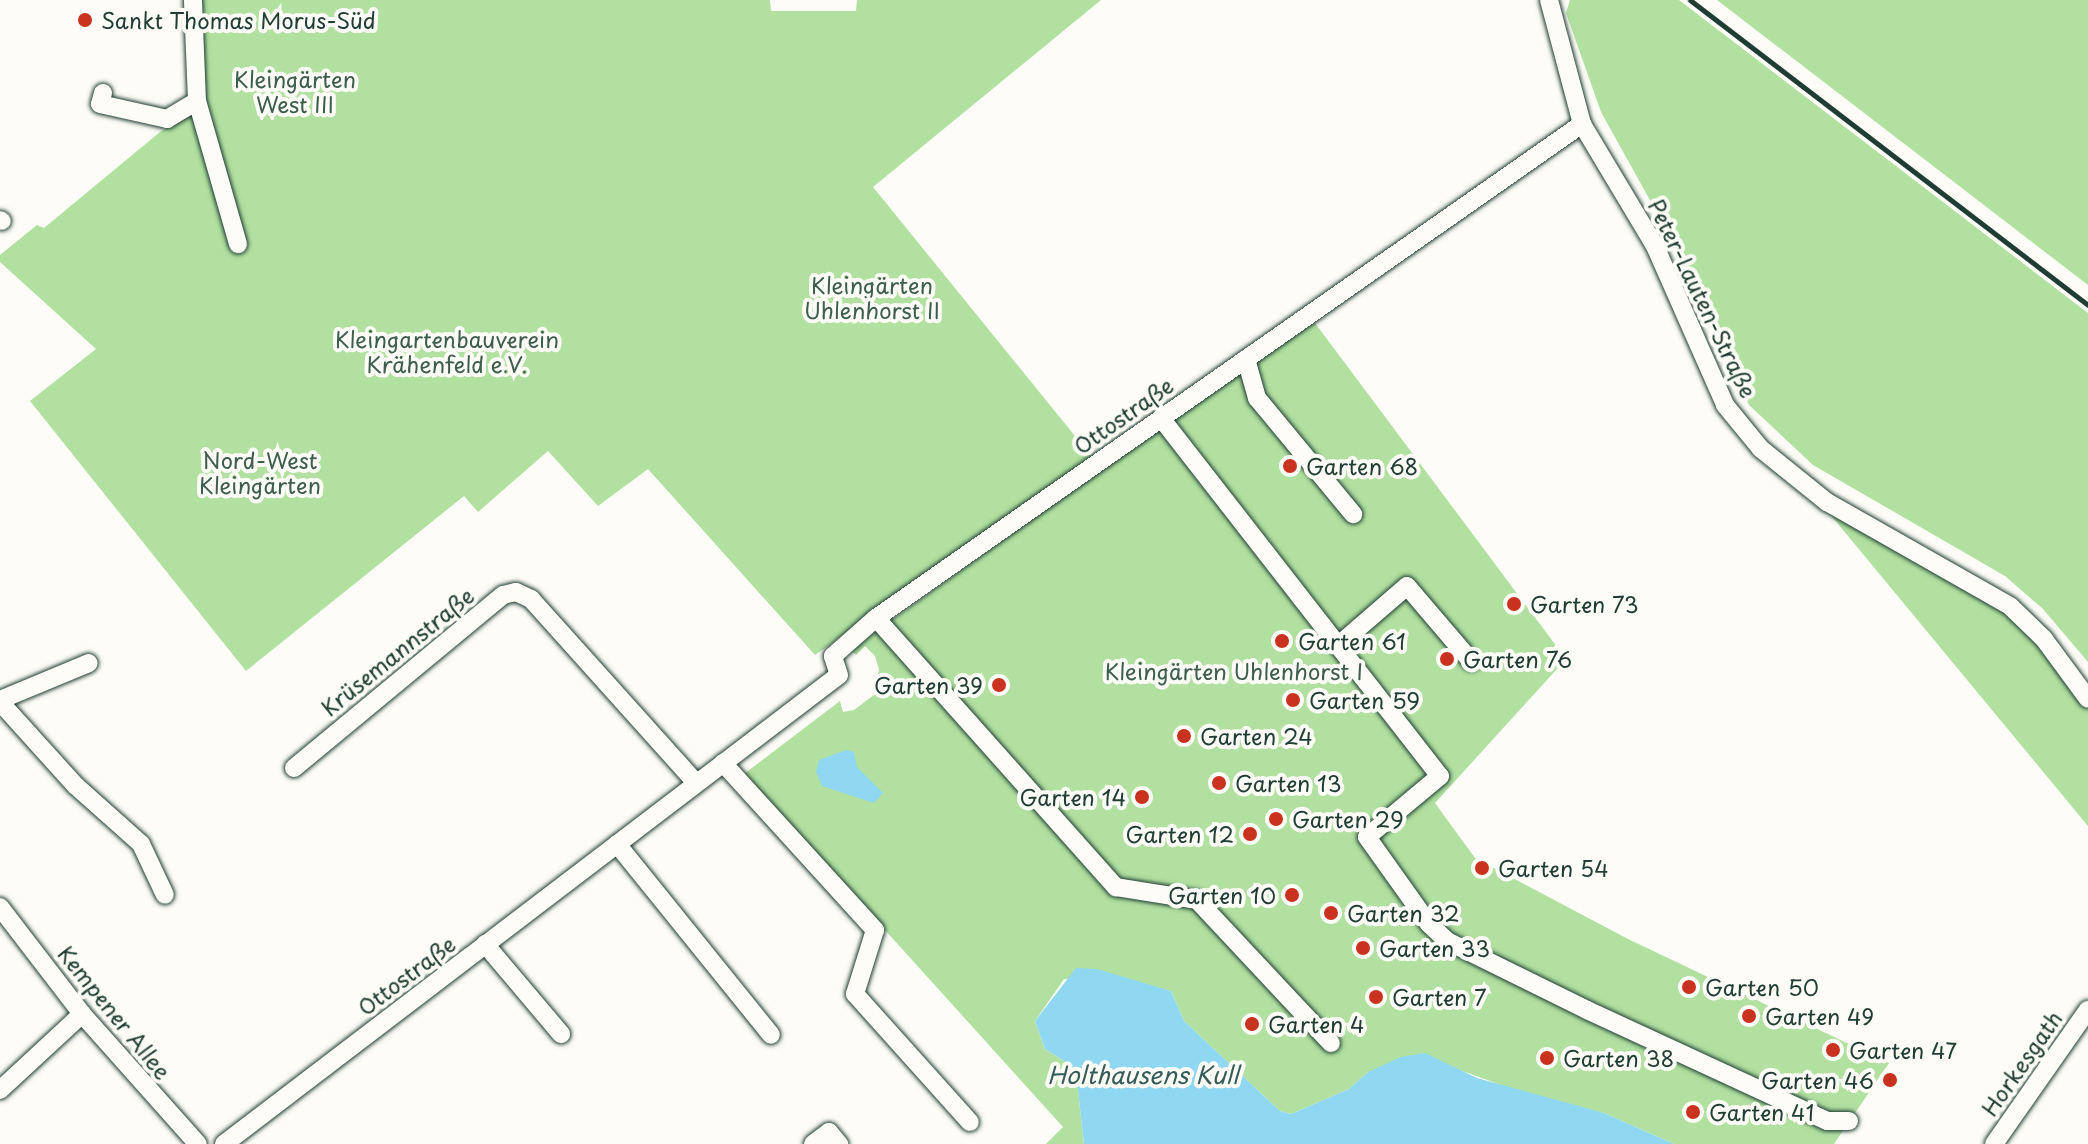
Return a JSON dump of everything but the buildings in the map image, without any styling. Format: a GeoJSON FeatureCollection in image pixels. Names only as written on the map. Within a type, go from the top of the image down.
{"type":"FeatureCollection","features":[{"type":"Feature","properties":{"kind":"street"},"geometry":{"type":"LineString","coordinates":[[193,0],[197,101],[238,244]]}},
{"type":"Feature","properties":{"kind":"street","name":"Peter-Lauten-Straße"},"geometry":{"type":"LineString","coordinates":[[1549,0],[1582,124],[1655,246],[1725,405],[1761,449],[1827,502],[2010,606],[2044,639],[2088,699]]}},
{"type":"Feature","properties":{"kind":"street"},"geometry":{"type":"LineString","coordinates":[[103,93],[100,104],[167,119],[197,101]]}},
{"type":"Feature","properties":{"kind":"street","name":"Ottostraße"},"geometry":{"type":"LineString","coordinates":[[224,1144],[839,675],[833,656],[876,618],[1582,124]]}},
{"type":"Feature","properties":{"kind":"street"},"geometry":{"type":"LineString","coordinates":[[1246,359],[1257,398],[1353,514]]}},
{"type":"Feature","properties":{"kind":"street"},"geometry":{"type":"LineString","coordinates":[[1161,418],[1341,643],[1440,776],[1367,837],[1429,924],[1447,941],[1587,1010],[1827,1121],[1849,1121]]}},
{"type":"Feature","properties":{"kind":"street"},"geometry":{"type":"LineString","coordinates":[[1341,643],[1407,586],[1471,661]]}},
{"type":"Feature","properties":{"kind":"street","name":"Krüsemannstraße"},"geometry":{"type":"LineString","coordinates":[[294,768],[503,595],[516,592],[531,599],[696,783]]}},
{"type":"Feature","properties":{"kind":"street"},"geometry":{"type":"LineString","coordinates":[[876,618],[1116,887],[1197,900],[1331,1043]]}},
{"type":"Feature","properties":{"kind":"street"},"geometry":{"type":"LineString","coordinates":[[89,663],[0,701],[76,786],[141,844],[165,895]]}},
{"type":"Feature","properties":{"kind":"street"},"geometry":{"type":"LineString","coordinates":[[723,763],[875,930],[855,994],[970,1122]]}},
{"type":"Feature","properties":{"kind":"street"},"geometry":{"type":"LineString","coordinates":[[617,844],[771,1035]]}},
{"type":"Feature","properties":{"kind":"street","name":"Kempener Allee"},"geometry":{"type":"LineString","coordinates":[[0,907],[82,1014],[198,1144]]}},
{"type":"Feature","properties":{"kind":"street"},"geometry":{"type":"LineString","coordinates":[[485,944],[561,1034]]}},
{"type":"Feature","properties":{"kind":"street","name":"Horkesgath"},"geometry":{"type":"LineString","coordinates":[[1994,1144],[2088,1010]]}},
{"type":"Feature","properties":{"kind":"street"},"geometry":{"type":"LineString","coordinates":[[0,1090],[82,1014]]}},
{"type":"Feature","properties":{"kind":"street"},"geometry":{"type":"LineString","coordinates":[[813,1144],[834,1138]]}},
{"type":"Feature","properties":{"kind":"green space"},"geometry":{"type":"Polygon","coordinates":[[[202,0],[770,0],[771,11],[856,11],[857,0],[1101,0],[873,187],[1092,457],[815,655],[648,469],[598,506],[548,451],[478,512],[464,496],[246,671],[30,401],[96,349],[0,262],[0,255],[37,225],[44,228],[160,132],[205,104],[202,0]]]}},
{"type":"Feature","properties":{"kind":"green space"},"geometry":{"type":"Polygon","coordinates":[[[1570,0],[1679,0],[2088,313],[2088,662],[2043,609],[2005,576],[1813,465],[1749,405],[1666,229],[1601,112],[1566,13],[1570,0]]]}},
{"type":"Feature","properties":{"kind":"green space"},"geometry":{"type":"Polygon","coordinates":[[[1717,0],[2088,0],[2088,285],[1717,0]]]}},
{"type":"Feature","properties":{"kind":"green space","name":"Kleingärten Uhlenhorst I"},"geometry":{"type":"Polygon","coordinates":[[[1312,319],[1566,659],[1435,803],[1475,858],[1628,939],[1889,1063],[1834,1144],[1674,1144],[1604,1113],[1529,1095],[1454,1068],[1368,1072],[1349,1089],[1291,1114],[1280,1111],[1184,1021],[1171,991],[1142,983],[1064,979],[1035,1021],[1045,1049],[1069,1064],[1077,1082],[1084,1144],[1046,1144],[1063,1127],[744,774],[840,701],[843,712],[854,710],[874,695],[879,669],[875,656],[865,646],[856,655],[852,651],[871,635],[1312,319]]]}},
{"type":"Feature","properties":{"kind":"green space"},"geometry":{"type":"Polygon","coordinates":[[[1829,513],[1980,592],[2037,642],[2088,708],[2088,826],[1829,513]]]}},
{"type":"Feature","properties":{"kind":"water"},"geometry":{"type":"Polygon","coordinates":[[[846,750],[854,752],[857,767],[883,793],[874,803],[822,786],[816,772],[819,760],[846,750]]]}},
{"type":"Feature","properties":{"kind":"water","name":"Holthausens Kull"},"geometry":{"type":"Polygon","coordinates":[[[1076,968],[1097,969],[1171,991],[1184,1021],[1280,1111],[1291,1114],[1349,1089],[1368,1072],[1401,1057],[1425,1053],[1477,1078],[1604,1113],[1674,1144],[1084,1144],[1077,1082],[1069,1064],[1045,1049],[1035,1021],[1076,968]]]}},
{"type":"Feature","properties":{"kind":"railway"},"geometry":{"type":"LineString","coordinates":[[1690,0],[2088,305]]}},
{"type":"Feature","properties":{"kind":"place","name":"Sankt Thomas Morus-Süd"},"geometry":{"type":"Point","coordinates":[85,20]}},
{"type":"Feature","properties":{"kind":"place","name":"Garten 68"},"geometry":{"type":"Point","coordinates":[1290,466]}},
{"type":"Feature","properties":{"kind":"place","name":"Garten 73"},"geometry":{"type":"Point","coordinates":[1514,604]}},
{"type":"Feature","properties":{"kind":"place","name":"Garten 61"},"geometry":{"type":"Point","coordinates":[1282,641]}},
{"type":"Feature","properties":{"kind":"place","name":"Garten 76"},"geometry":{"type":"Point","coordinates":[1447,659]}},
{"type":"Feature","properties":{"kind":"place","name":"Garten 39"},"geometry":{"type":"Point","coordinates":[999,685]}},
{"type":"Feature","properties":{"kind":"place","name":"Garten 59"},"geometry":{"type":"Point","coordinates":[1293,700]}},
{"type":"Feature","properties":{"kind":"place","name":"Garten 24"},"geometry":{"type":"Point","coordinates":[1184,736]}},
{"type":"Feature","properties":{"kind":"place","name":"Garten 13"},"geometry":{"type":"Point","coordinates":[1219,783]}},
{"type":"Feature","properties":{"kind":"place","name":"Garten 14"},"geometry":{"type":"Point","coordinates":[1142,797]}},
{"type":"Feature","properties":{"kind":"place","name":"Garten 29"},"geometry":{"type":"Point","coordinates":[1276,819]}},
{"type":"Feature","properties":{"kind":"place","name":"Garten 12"},"geometry":{"type":"Point","coordinates":[1250,834]}},
{"type":"Feature","properties":{"kind":"place","name":"Garten 54"},"geometry":{"type":"Point","coordinates":[1482,868]}},
{"type":"Feature","properties":{"kind":"place","name":"Garten 10"},"geometry":{"type":"Point","coordinates":[1292,895]}},
{"type":"Feature","properties":{"kind":"place","name":"Garten 32"},"geometry":{"type":"Point","coordinates":[1331,913]}},
{"type":"Feature","properties":{"kind":"place","name":"Garten 33"},"geometry":{"type":"Point","coordinates":[1363,948]}},
{"type":"Feature","properties":{"kind":"place","name":"Garten 50"},"geometry":{"type":"Point","coordinates":[1689,987]}},
{"type":"Feature","properties":{"kind":"place","name":"Garten 7"},"geometry":{"type":"Point","coordinates":[1376,997]}},
{"type":"Feature","properties":{"kind":"place","name":"Garten 49"},"geometry":{"type":"Point","coordinates":[1749,1016]}},
{"type":"Feature","properties":{"kind":"place","name":"Garten 4"},"geometry":{"type":"Point","coordinates":[1252,1024]}},
{"type":"Feature","properties":{"kind":"place","name":"Garten 47"},"geometry":{"type":"Point","coordinates":[1833,1050]}},
{"type":"Feature","properties":{"kind":"place","name":"Garten 38"},"geometry":{"type":"Point","coordinates":[1547,1058]}},
{"type":"Feature","properties":{"kind":"place","name":"Garten 46"},"geometry":{"type":"Point","coordinates":[1890,1080]}},
{"type":"Feature","properties":{"kind":"place","name":"Garten 41"},"geometry":{"type":"Point","coordinates":[1693,1112]}},
{"type":"Feature","properties":{"kind":"park label","name":"Kleingärten West III"},"geometry":{"type":"Point","coordinates":[295,90]}},
{"type":"Feature","properties":{"kind":"park label","name":"Kleingärten Uhlenhorst II"},"geometry":{"type":"Point","coordinates":[872,296]}},
{"type":"Feature","properties":{"kind":"park label","name":"Kleingartenbauverein Krähenfeld e.V."},"geometry":{"type":"Point","coordinates":[447,350]}},
{"type":"Feature","properties":{"kind":"park label","name":"Nord-West Kleingärten"},"geometry":{"type":"Point","coordinates":[260,472]}}]}
